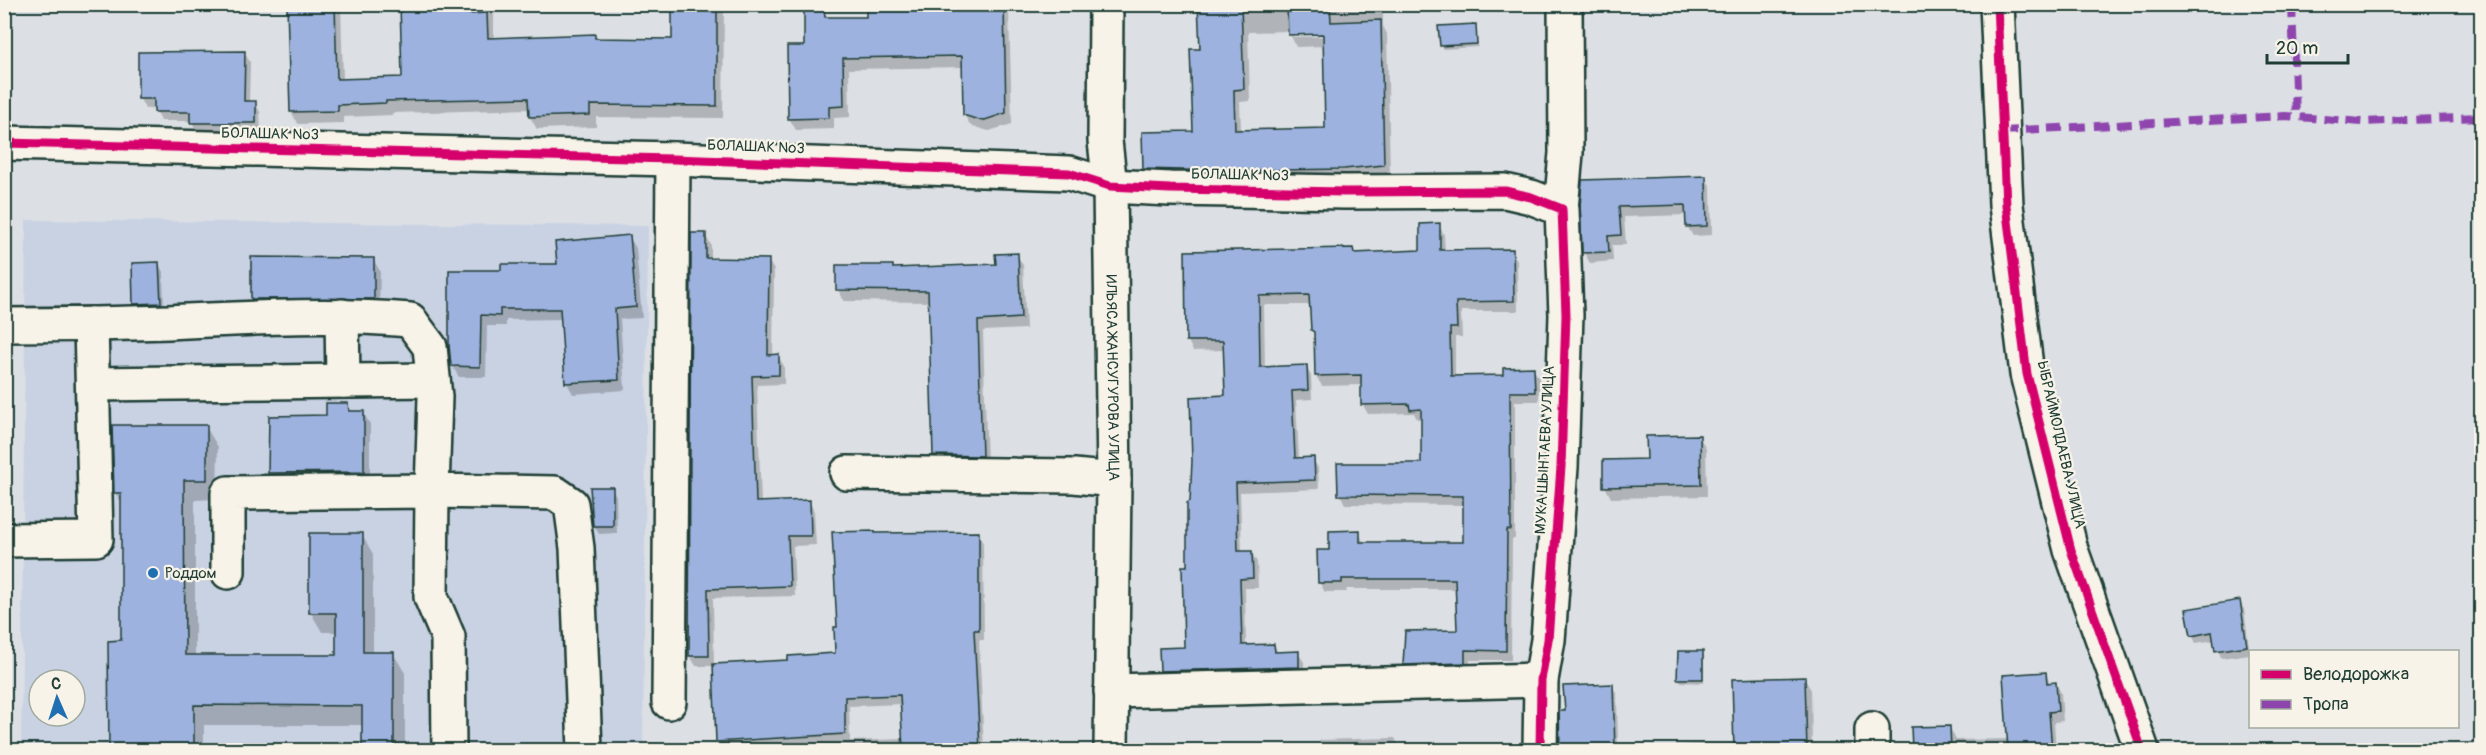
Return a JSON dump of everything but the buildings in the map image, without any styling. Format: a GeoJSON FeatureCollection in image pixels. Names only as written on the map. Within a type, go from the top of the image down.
{"type":"FeatureCollection","features":[{"type":"Feature","properties":{"kind":"street","name":"ИЛЬЯСА ЖАНСУГУРОВА УЛИЦА"},"geometry":{"type":"LineString","coordinates":[[1106,4],[1105,141],[1110,186],[1114,480],[1111,750]]}},
{"type":"Feature","properties":{"kind":"street","name":"МУКА ШЫНТАЕВА УЛИЦА"},"geometry":{"type":"LineString","coordinates":[[1540,750],[1541,681],[1548,640],[1561,467],[1566,315],[1561,209],[1566,153],[1565,4]]}},
{"type":"Feature","properties":{"kind":"street","name":"ЫБРАЙМОЛДАЕВА УЛИЦА"},"geometry":{"type":"LineString","coordinates":[[1997,4],[2006,205],[2027,374],[2071,550],[2140,744]]}},
{"type":"Feature","properties":{"kind":"street","name":"БОЛАШАК №3"},"geometry":{"type":"LineString","coordinates":[[4,143],[673,159],[1069,174],[1110,186],[1333,192],[1505,191],[1532,197],[1561,209]]}},
{"type":"Feature","properties":{"kind":"street"},"geometry":{"type":"LineString","coordinates":[[669,702],[673,159]]}},
{"type":"Feature","properties":{"kind":"street"},"geometry":{"type":"LineString","coordinates":[[342,316],[344,381]]}},
{"type":"Feature","properties":{"kind":"street"},"geometry":{"type":"LineString","coordinates":[[4,325],[342,316],[410,320],[430,347],[435,397],[431,597],[448,637],[449,750]]}},
{"type":"Feature","properties":{"kind":"street"},"geometry":{"type":"LineString","coordinates":[[4,540],[96,539],[91,324]]}},
{"type":"Feature","properties":{"kind":"street"},"geometry":{"type":"LineString","coordinates":[[93,384],[433,380]]}},
{"type":"Feature","properties":{"kind":"street"},"geometry":{"type":"LineString","coordinates":[[847,473],[1074,476],[1114,480]]}},
{"type":"Feature","properties":{"kind":"street"},"geometry":{"type":"LineString","coordinates":[[228,572],[228,493],[474,490],[555,493],[571,504],[577,548],[585,750]]}},
{"type":"Feature","properties":{"kind":"street"},"geometry":{"type":"LineString","coordinates":[[1111,691],[1541,681]]}},
{"type":"Feature","properties":{"kind":"shaded area"},"geometry":{"type":"Polygon","coordinates":[[[26,220],[648,226],[643,750],[21,750],[26,220]]]}},
{"type":"Feature","properties":{"kind":"marked path"},"geometry":{"type":"LineString","coordinates":[[2292,4],[2296,117]]}},
{"type":"Feature","properties":{"kind":"marked path"},"geometry":{"type":"LineString","coordinates":[[2002,131],[2285,116],[2362,122],[2482,117]]}},
{"type":"Feature","properties":{"kind":"cycle path"},"geometry":{"type":"LineString","coordinates":[[1997,4],[2006,205],[2027,374],[2071,550],[2142,750]]}},
{"type":"Feature","properties":{"kind":"cycle path"},"geometry":{"type":"LineString","coordinates":[[4,143],[673,159],[1069,173],[1110,186],[1170,189],[1345,192],[1505,191],[1531,197],[1562,209],[1566,315],[1561,467],[1548,640],[1541,680],[1540,750]]}},
{"type":"Feature","properties":{"kind":"place","name":"Роддом"},"geometry":{"type":"Point","coordinates":[153,573]}}]}
